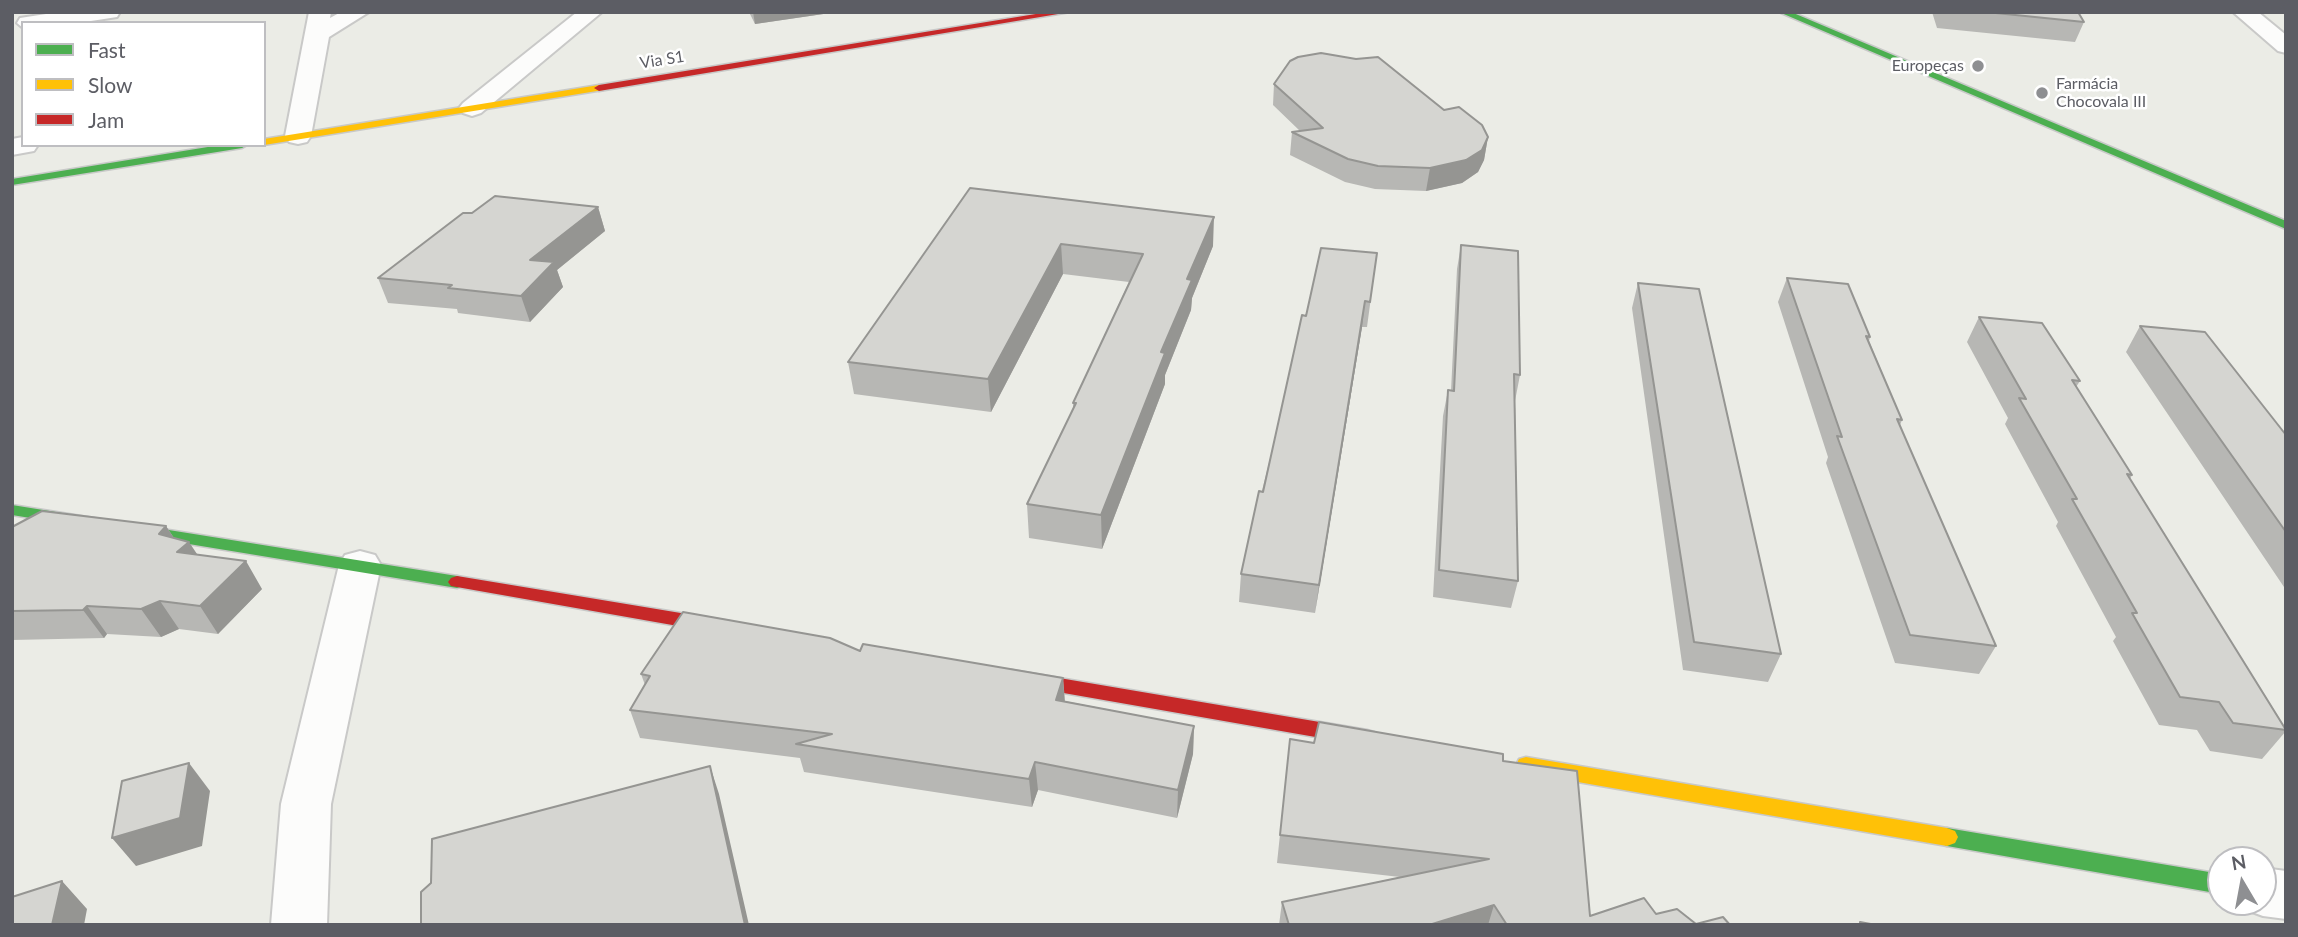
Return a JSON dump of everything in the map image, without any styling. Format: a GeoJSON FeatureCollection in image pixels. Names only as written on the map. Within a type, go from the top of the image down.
{"type":"FeatureCollection","features":[{"type":"Feature","properties":{"kind":"street"},"geometry":{"type":"LineString","coordinates":[[40,21],[109,12]]}},
{"type":"Feature","properties":{"kind":"street"},"geometry":{"type":"LineString","coordinates":[[298,136],[319,23],[358,12]]}},
{"type":"Feature","properties":{"kind":"street"},"geometry":{"type":"LineString","coordinates":[[472,108],[591,12]]}},
{"type":"Feature","properties":{"kind":"street","name":"Via S1"},"geometry":{"type":"LineString","coordinates":[[266,142],[1066,12]]}},
{"type":"Feature","properties":{"kind":"street"},"geometry":{"type":"LineString","coordinates":[[2244,12],[2286,46]]}},
{"type":"Feature","properties":{"kind":"street"},"geometry":{"type":"LineString","coordinates":[[1794,14],[2286,225]]}},
{"type":"Feature","properties":{"kind":"street"},"geometry":{"type":"LineString","coordinates":[[12,182],[230,147]]}},
{"type":"Feature","properties":{"kind":"street"},"geometry":{"type":"LineString","coordinates":[[12,510],[360,565],[746,631]]}},
{"type":"Feature","properties":{"kind":"street"},"geometry":{"type":"LineString","coordinates":[[299,925],[306,804],[360,565]]}},
{"type":"Feature","properties":{"kind":"street"},"geometry":{"type":"LineString","coordinates":[[994,674],[1380,740]]}},
{"type":"Feature","properties":{"kind":"street"},"geometry":{"type":"LineString","coordinates":[[1504,761],[2207,882]]}},
{"type":"Feature","properties":{"kind":"building"},"geometry":{"type":"Polygon","coordinates":[[[1986,12],[2078,12],[2084,22],[1986,12]]]}},
{"type":"Feature","properties":{"kind":"building"},"geometry":{"type":"Polygon","coordinates":[[[1321,53],[1356,59],[1378,57],[1444,110],[1459,107],[1482,125],[1488,137],[1482,150],[1466,160],[1430,168],[1378,166],[1348,159],[1292,132],[1323,128],[1274,84],[1290,61],[1321,53]]]}},
{"type":"Feature","properties":{"kind":"building"},"geometry":{"type":"Polygon","coordinates":[[[970,188],[1214,217],[1187,279],[1192,280],[1161,352],[1165,353],[1101,515],[1027,504],[1143,254],[1061,244],[988,379],[848,362],[970,188]]]}},
{"type":"Feature","properties":{"kind":"building"},"geometry":{"type":"Polygon","coordinates":[[[495,196],[598,207],[530,260],[554,262],[521,296],[448,288],[452,285],[378,278],[463,213],[472,213],[495,196]]]}},
{"type":"Feature","properties":{"kind":"building"},"geometry":{"type":"Polygon","coordinates":[[[1461,245],[1518,251],[1520,375],[1514,374],[1518,581],[1439,570],[1448,390],[1454,391],[1461,245]]]}},
{"type":"Feature","properties":{"kind":"building"},"geometry":{"type":"Polygon","coordinates":[[[1321,248],[1377,253],[1370,302],[1365,301],[1319,585],[1241,574],[1259,491],[1263,492],[1302,315],[1306,316],[1321,248]]]}},
{"type":"Feature","properties":{"kind":"building"},"geometry":{"type":"Polygon","coordinates":[[[1787,278],[1848,284],[1870,337],[1866,336],[1902,420],[1897,419],[1996,646],[1910,635],[1837,436],[1842,437],[1787,278]]]}},
{"type":"Feature","properties":{"kind":"building"},"geometry":{"type":"Polygon","coordinates":[[[1638,283],[1699,289],[1781,654],[1694,642],[1638,283]]]}},
{"type":"Feature","properties":{"kind":"building"},"geometry":{"type":"Polygon","coordinates":[[[1979,317],[2042,323],[2080,381],[2072,380],[2132,475],[2127,474],[2286,730],[2233,723],[2219,702],[2180,697],[2132,613],[2137,613],[2072,499],[2077,499],[2019,398],[2026,399],[1979,317]]]}},
{"type":"Feature","properties":{"kind":"building"},"geometry":{"type":"Polygon","coordinates":[[[2140,326],[2205,332],[2286,435],[2286,532],[2140,326]]]}},
{"type":"Feature","properties":{"kind":"building"},"geometry":{"type":"Polygon","coordinates":[[[42,511],[166,526],[159,534],[189,542],[177,552],[246,561],[200,606],[160,601],[141,609],[87,606],[83,610],[12,611],[12,527],[42,511]]]}},
{"type":"Feature","properties":{"kind":"building"},"geometry":{"type":"Polygon","coordinates":[[[683,612],[830,638],[860,651],[863,644],[1063,678],[1056,700],[1194,726],[1178,790],[1035,762],[1029,779],[796,744],[832,734],[630,710],[650,676],[641,674],[683,612]]]}},
{"type":"Feature","properties":{"kind":"building"},"geometry":{"type":"Polygon","coordinates":[[[1319,722],[1503,754],[1503,761],[1577,771],[1590,916],[1644,898],[1656,914],[1677,909],[1696,924],[1723,917],[1730,925],[1507,925],[1494,905],[1429,925],[1289,925],[1282,902],[1489,859],[1280,835],[1290,739],[1314,743],[1319,722]]]}},
{"type":"Feature","properties":{"kind":"building"},"geometry":{"type":"Polygon","coordinates":[[[189,763],[180,818],[112,838],[122,781],[189,763]]]}},
{"type":"Feature","properties":{"kind":"building"},"geometry":{"type":"Polygon","coordinates":[[[710,766],[745,925],[421,925],[421,892],[431,883],[432,839],[710,766]]]}},
{"type":"Feature","properties":{"kind":"building"},"geometry":{"type":"Polygon","coordinates":[[[62,881],[52,925],[12,925],[12,897],[62,881]]]}},
{"type":"Feature","properties":{"kind":"traffic: fast"},"geometry":{"type":"LineString","coordinates":[[1783,12],[2286,225]]}},
{"type":"Feature","properties":{"kind":"traffic: fast"},"geometry":{"type":"LineString","coordinates":[[12,182],[230,147]]}},
{"type":"Feature","properties":{"kind":"traffic: fast"},"geometry":{"type":"LineString","coordinates":[[12,510],[457,582]]}},
{"type":"Feature","properties":{"kind":"traffic: fast"},"geometry":{"type":"LineString","coordinates":[[1947,837],[2207,882]]}},
{"type":"Feature","properties":{"kind":"traffic: slow"},"geometry":{"type":"LineString","coordinates":[[266,142],[599,88]]}},
{"type":"Feature","properties":{"kind":"traffic: slow"},"geometry":{"type":"LineString","coordinates":[[1526,765],[1947,837]]}},
{"type":"Feature","properties":{"kind":"traffic: jam"},"geometry":{"type":"LineString","coordinates":[[599,88],[1066,12]]}},
{"type":"Feature","properties":{"kind":"traffic: jam"},"geometry":{"type":"LineString","coordinates":[[457,582],[729,628]]}},
{"type":"Feature","properties":{"kind":"traffic: jam"},"geometry":{"type":"LineString","coordinates":[[1012,677],[1367,738]]}},
{"type":"Feature","properties":{"kind":"place","name":"Europeças"},"geometry":{"type":"Point","coordinates":[1978,66]}},
{"type":"Feature","properties":{"kind":"place","name":"Farmácia Chocovala III"},"geometry":{"type":"Point","coordinates":[2042,93]}}]}
